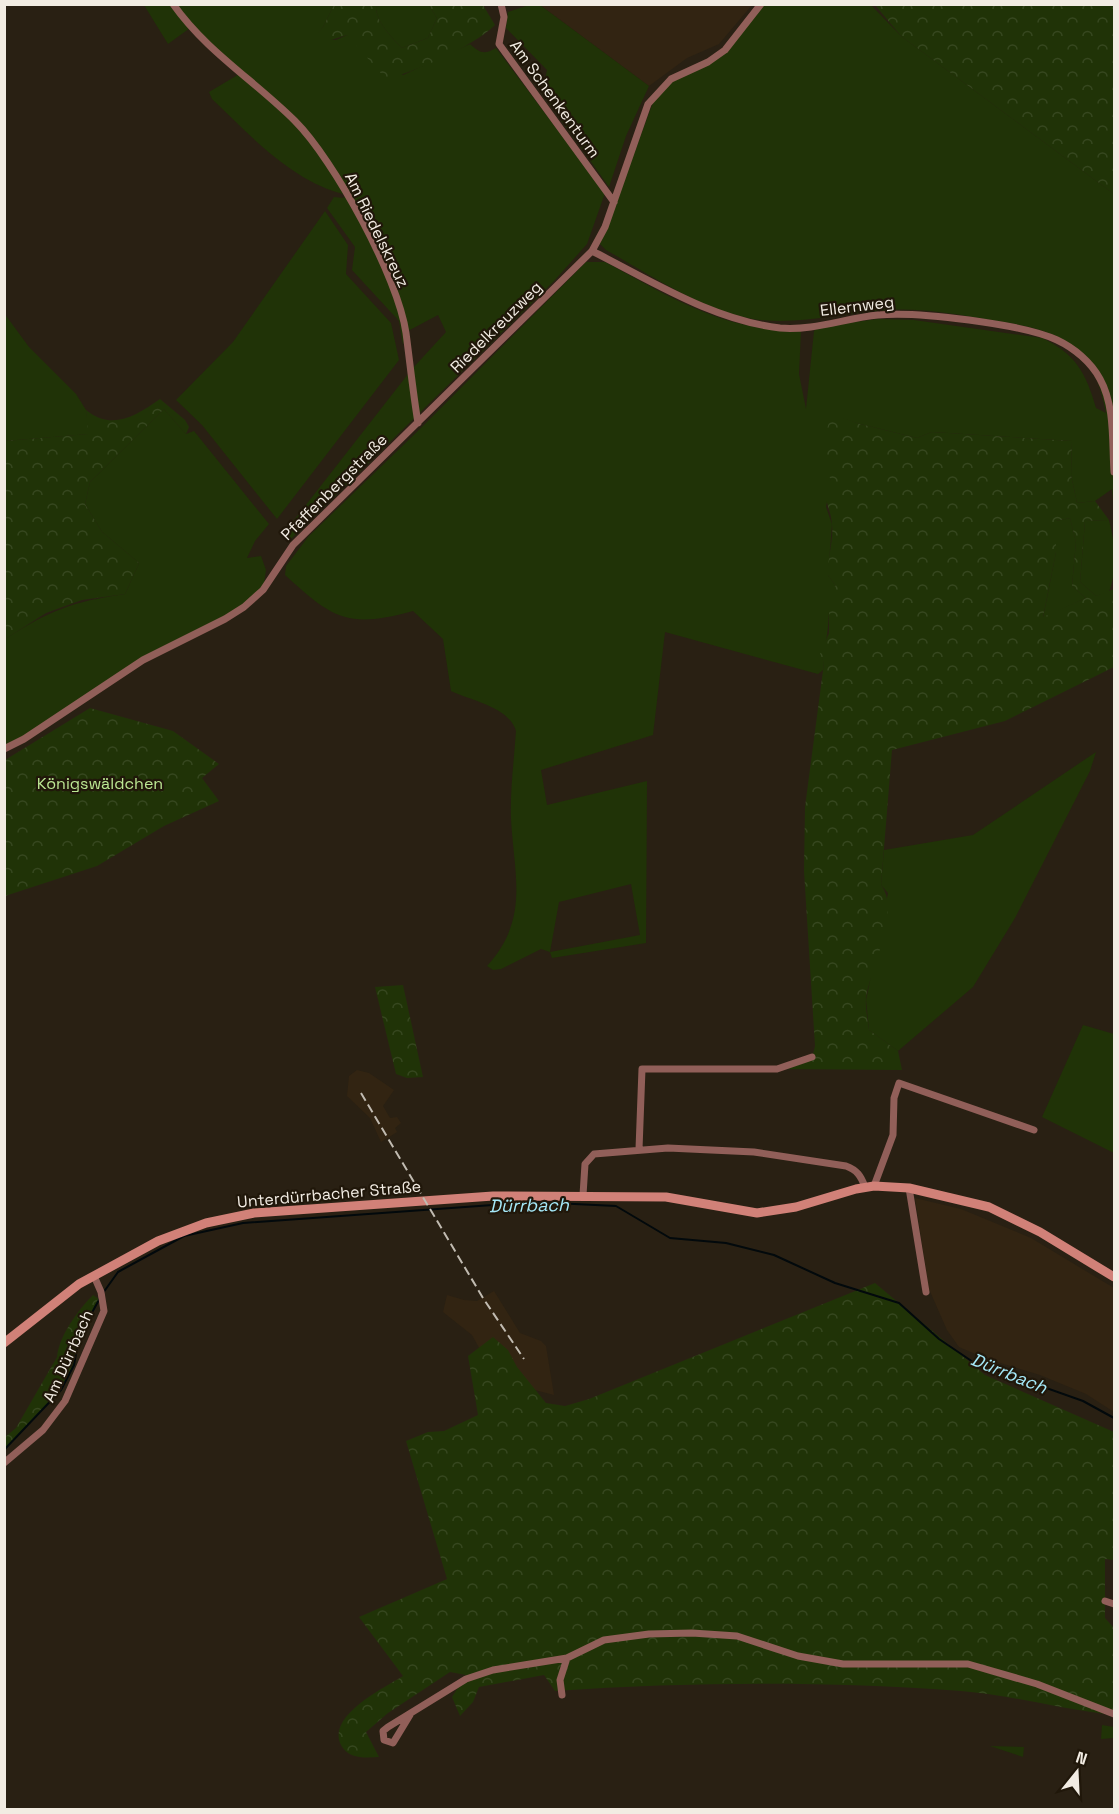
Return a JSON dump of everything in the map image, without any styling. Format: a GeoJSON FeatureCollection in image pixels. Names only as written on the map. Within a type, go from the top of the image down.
{"type":"FeatureCollection","features":[{"type":"Feature","properties":{"kind":"street","name":"Am Riedelskreuz"},"geometry":{"type":"LineString","coordinates":[[173,4],[190,28],[297,123],[321,153],[348,195],[398,303],[406,332],[407,361],[418,423]]}},
{"type":"Feature","properties":{"kind":"street","name":"Am Schenkenturm"},"geometry":{"type":"LineString","coordinates":[[501,4],[504,17],[499,44],[614,202]]}},
{"type":"Feature","properties":{"kind":"street"},"geometry":{"type":"LineString","coordinates":[[614,202],[648,104],[671,79],[708,62],[724,50],[761,4]]}},
{"type":"Feature","properties":{"kind":"street","name":"Riedelkreuzweg"},"geometry":{"type":"LineString","coordinates":[[418,423],[592,251],[605,227],[614,202]]}},
{"type":"Feature","properties":{"kind":"street","name":"Ellernweg"},"geometry":{"type":"LineString","coordinates":[[592,251],[720,314],[752,323],[783,328],[833,324],[852,318],[908,314],[1019,330],[1057,340],[1085,358],[1100,379],[1108,401],[1114,472]]}},
{"type":"Feature","properties":{"kind":"street","name":"Pfaffenbergstraße"},"geometry":{"type":"LineString","coordinates":[[4,748],[24,739],[143,660],[244,607],[263,590],[293,545],[418,423]]}},
{"type":"Feature","properties":{"kind":"street"},"geometry":{"type":"LineString","coordinates":[[639,1149],[642,1069],[777,1069],[812,1058]]}},
{"type":"Feature","properties":{"kind":"street"},"geometry":{"type":"LineString","coordinates":[[583,1196],[585,1164],[589,1157],[600,1153],[639,1149],[754,1152],[846,1166],[854,1169],[870,1186],[893,1136],[894,1098],[899,1083],[1034,1130]]}},
{"type":"Feature","properties":{"kind":"street","name":"Unterdürrbacher Straße"},"geometry":{"type":"LineString","coordinates":[[4,1342],[58,1299],[94,1276],[158,1241],[185,1230],[254,1213],[493,1196],[666,1197],[757,1213],[796,1208],[870,1186],[909,1188],[989,1207],[1040,1232],[1114,1277]]}},
{"type":"Feature","properties":{"kind":"street"},"geometry":{"type":"LineString","coordinates":[[909,1188],[926,1292]]}},
{"type":"Feature","properties":{"kind":"street","name":"Am Dürrbach"},"geometry":{"type":"LineString","coordinates":[[4,1463],[28,1444],[56,1416],[104,1311],[104,1301],[94,1276]]}},
{"type":"Feature","properties":{"kind":"street"},"geometry":{"type":"LineString","coordinates":[[1105,1601],[1114,1604]]}},
{"type":"Feature","properties":{"kind":"street"},"geometry":{"type":"LineString","coordinates":[[410,1715],[466,1679],[493,1670],[567,1658],[604,1640],[649,1634],[715,1633],[737,1636],[798,1656],[843,1665],[968,1664],[1037,1683],[1114,1714]]}},
{"type":"Feature","properties":{"kind":"street"},"geometry":{"type":"LineString","coordinates":[[562,1695],[560,1680],[567,1658]]}},
{"type":"Feature","properties":{"kind":"shaded area"},"geometry":{"type":"Polygon","coordinates":[[[540,5],[752,5],[719,44],[687,58],[649,86],[540,5]]]}},
{"type":"Feature","properties":{"kind":"shaded area"},"geometry":{"type":"Polygon","coordinates":[[[357,1070],[369,1073],[394,1090],[383,1106],[390,1118],[397,1117],[401,1123],[395,1128],[397,1132],[381,1142],[370,1118],[347,1096],[349,1076],[357,1070]]]}},
{"type":"Feature","properties":{"kind":"shaded area"},"geometry":{"type":"Polygon","coordinates":[[[915,1198],[961,1209],[1031,1238],[1114,1288],[1114,1412],[1086,1394],[1040,1375],[987,1359],[959,1347],[947,1330],[929,1289],[915,1198]]]}},
{"type":"Feature","properties":{"kind":"shaded area"},"geometry":{"type":"Polygon","coordinates":[[[494,1291],[520,1333],[541,1341],[546,1346],[554,1395],[497,1380],[472,1335],[443,1312],[447,1295],[477,1301],[494,1291]]]}},
{"type":"Feature","properties":{"kind":"green space"},"geometry":{"type":"Polygon","coordinates":[[[144,5],[334,5],[315,38],[336,40],[347,35],[403,75],[470,44],[482,52],[496,48],[605,193],[587,244],[554,281],[290,540],[284,533],[412,369],[446,332],[438,315],[406,332],[403,345],[399,321],[352,270],[355,247],[327,208],[334,197],[343,198],[347,195],[327,189],[290,169],[242,128],[212,99],[209,92],[241,73],[190,28],[168,44],[144,5]]]}},
{"type":"Feature","properties":{"kind":"green space"},"geometry":{"type":"Polygon","coordinates":[[[334,5],[381,5],[376,7],[379,18],[385,29],[402,48],[428,38],[437,18],[429,5],[483,5],[495,25],[473,41],[444,57],[386,79],[347,35],[321,43],[314,38],[323,27],[334,5]]]}},
{"type":"Feature","properties":{"kind":"green space"},"geometry":{"type":"Polygon","coordinates":[[[381,5],[429,5],[437,18],[428,38],[402,48],[385,29],[379,18],[376,7],[381,5]]]}},
{"type":"Feature","properties":{"kind":"green space"},"geometry":{"type":"Polygon","coordinates":[[[529,5],[540,5],[649,86],[626,136],[609,187],[542,93],[547,70],[506,28],[508,12],[529,5]]]}},
{"type":"Feature","properties":{"kind":"green space"},"geometry":{"type":"Polygon","coordinates":[[[761,5],[871,5],[901,36],[1114,194],[1114,511],[1112,489],[1095,501],[1077,503],[1071,475],[1072,441],[932,432],[917,438],[832,415],[831,479],[826,507],[832,524],[828,575],[836,586],[830,603],[827,637],[821,654],[824,663],[823,670],[818,674],[665,632],[653,735],[541,770],[547,805],[647,781],[646,943],[552,958],[550,952],[541,949],[501,969],[493,970],[487,966],[509,931],[516,896],[511,808],[516,731],[512,723],[498,710],[451,691],[443,639],[413,611],[372,619],[343,616],[316,602],[302,590],[285,575],[286,566],[308,537],[424,425],[586,262],[605,262],[676,300],[722,319],[773,330],[801,331],[799,374],[806,409],[814,331],[818,327],[878,319],[914,320],[1042,338],[1063,351],[1078,366],[1096,408],[1106,413],[1099,386],[1090,366],[1078,351],[1063,340],[1046,332],[1004,322],[911,310],[871,311],[787,321],[753,319],[695,300],[606,250],[600,244],[654,100],[671,79],[725,50],[761,5]],[[631,884],[559,902],[550,952],[640,935],[631,884]]]}},
{"type":"Feature","properties":{"kind":"green space"},"geometry":{"type":"Polygon","coordinates":[[[875,5],[1114,5],[1114,194],[901,36],[875,5]]]}},
{"type":"Feature","properties":{"kind":"green space"},"geometry":{"type":"Polygon","coordinates":[[[325,211],[348,245],[346,274],[391,323],[399,360],[277,519],[202,425],[176,400],[233,342],[325,211]]]}},
{"type":"Feature","properties":{"kind":"green space"},"geometry":{"type":"Polygon","coordinates":[[[4,313],[29,347],[76,394],[86,410],[89,434],[5,441],[4,313]]]}},
{"type":"Feature","properties":{"kind":"green space"},"geometry":{"type":"Polygon","coordinates":[[[160,399],[185,420],[189,427],[186,434],[164,409],[90,482],[85,504],[102,532],[139,563],[125,594],[82,600],[46,613],[5,639],[5,441],[88,434],[86,410],[105,420],[124,419],[160,399]]]}},
{"type":"Feature","properties":{"kind":"green space"},"geometry":{"type":"Polygon","coordinates":[[[164,409],[186,434],[194,431],[269,524],[255,541],[247,558],[261,556],[266,570],[263,590],[244,607],[143,660],[5,749],[5,639],[49,614],[75,604],[125,594],[139,563],[102,532],[85,504],[90,482],[164,409]]]}},
{"type":"Feature","properties":{"kind":"green space"},"geometry":{"type":"Polygon","coordinates":[[[832,414],[860,424],[917,438],[932,432],[1072,441],[1071,475],[1077,503],[1095,501],[1109,520],[1085,521],[1080,582],[1096,596],[1114,589],[1114,667],[1005,721],[892,750],[881,885],[888,909],[883,940],[869,985],[866,1005],[869,1030],[898,1051],[902,1070],[777,1069],[812,1058],[815,1046],[804,871],[805,807],[824,663],[820,654],[829,633],[829,589],[836,586],[828,575],[832,530],[826,498],[831,479],[826,472],[822,456],[822,447],[832,414]],[[1070,518],[1056,521],[1056,552],[1043,617],[1086,598],[1072,586],[1076,542],[1070,518]]]}},
{"type":"Feature","properties":{"kind":"green space"},"geometry":{"type":"Polygon","coordinates":[[[1070,518],[1076,542],[1072,586],[1086,598],[1043,618],[1056,552],[1056,521],[1070,518]]]}},
{"type":"Feature","properties":{"kind":"green space"},"geometry":{"type":"Polygon","coordinates":[[[1109,520],[1114,547],[1114,574],[1109,592],[1096,596],[1080,582],[1085,521],[1109,520]]]}},
{"type":"Feature","properties":{"kind":"green space","name":"Königswäldchen"},"geometry":{"type":"Polygon","coordinates":[[[90,708],[173,731],[219,764],[202,778],[219,801],[164,826],[97,866],[5,896],[5,760],[90,708]]]}},
{"type":"Feature","properties":{"kind":"green space"},"geometry":{"type":"Polygon","coordinates":[[[1096,752],[1090,771],[1015,918],[973,987],[898,1051],[869,1030],[866,1000],[888,893],[881,885],[884,850],[973,835],[1096,752]]]}},
{"type":"Feature","properties":{"kind":"green space"},"geometry":{"type":"Polygon","coordinates":[[[403,985],[423,1077],[407,1078],[396,1074],[375,987],[403,985]]]}},
{"type":"Feature","properties":{"kind":"green space"},"geometry":{"type":"Polygon","coordinates":[[[1083,1025],[1114,1034],[1114,1153],[1042,1117],[1083,1025]]]}},
{"type":"Feature","properties":{"kind":"green space"},"geometry":{"type":"Polygon","coordinates":[[[875,1283],[985,1375],[1114,1432],[1114,1560],[1105,1559],[1105,1618],[1114,1628],[1114,1715],[980,1693],[911,1688],[809,1684],[707,1684],[555,1691],[544,1675],[479,1687],[473,1702],[460,1716],[452,1697],[466,1675],[450,1672],[388,1713],[366,1732],[379,1757],[357,1757],[344,1750],[339,1734],[349,1714],[371,1695],[403,1676],[359,1617],[447,1579],[406,1441],[428,1432],[444,1431],[478,1415],[468,1356],[493,1337],[508,1350],[517,1367],[546,1403],[565,1406],[589,1399],[875,1283]]]}},
{"type":"Feature","properties":{"kind":"green space"},"geometry":{"type":"Polygon","coordinates":[[[93,1295],[99,1299],[79,1336],[74,1365],[61,1390],[5,1450],[5,1437],[16,1428],[57,1357],[61,1341],[70,1324],[93,1295]]]}},
{"type":"Feature","properties":{"kind":"green space"},"geometry":{"type":"Polygon","coordinates":[[[1102,1725],[1114,1727],[1114,1738],[1101,1739],[1102,1725]]]}},
{"type":"Feature","properties":{"kind":"green space"},"geometry":{"type":"Polygon","coordinates":[[[990,1746],[1024,1747],[1023,1757],[990,1746]]]}},
{"type":"Feature","properties":{"kind":"waterway","name":"Dürrbach"},"geometry":{"type":"LineString","coordinates":[[103,1293],[118,1272],[184,1236],[243,1223],[533,1202],[616,1206],[670,1238],[726,1243],[774,1255],[835,1283],[899,1303],[939,1339],[973,1362],[1083,1401],[1114,1418]]}},
{"type":"Feature","properties":{"kind":"waterway","name":"Dürrbach"},"geometry":{"type":"LineString","coordinates":[[4,1450],[61,1390],[74,1365],[79,1336],[100,1298]]}},
{"type":"Feature","properties":{"kind":"railway"},"geometry":{"type":"LineString","coordinates":[[361,1093],[483,1298],[524,1359]]}}]}
